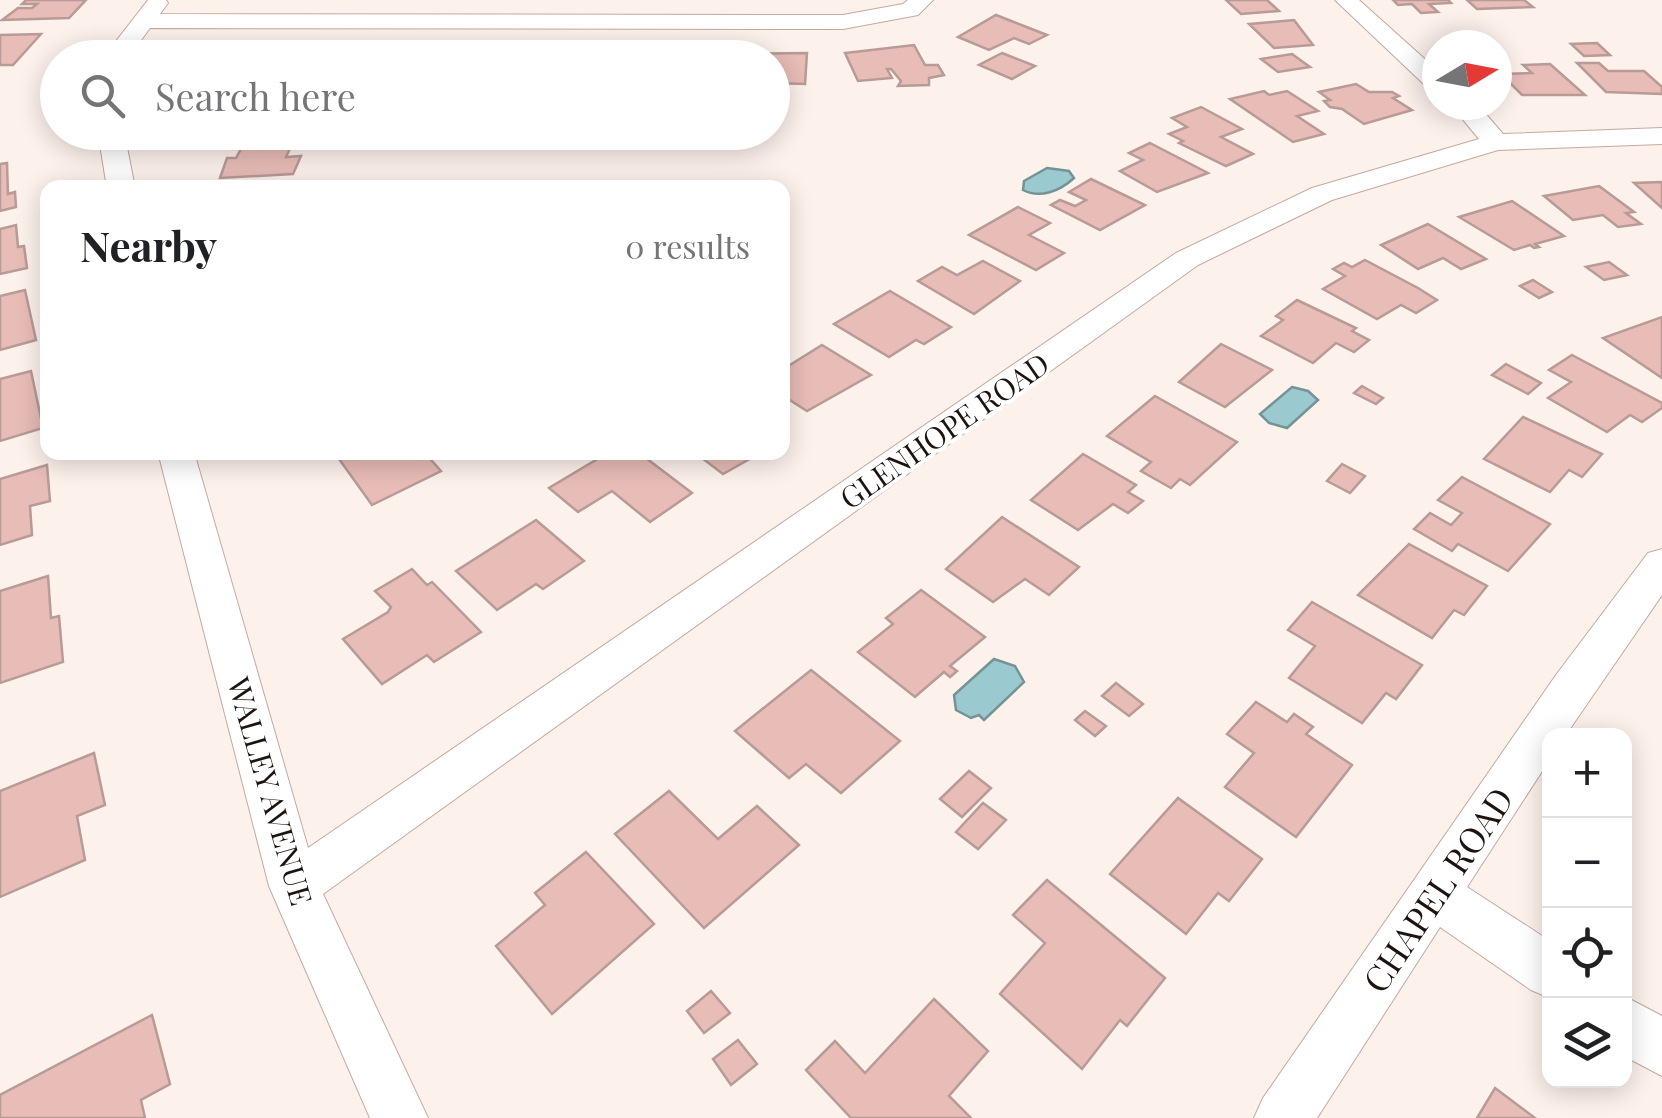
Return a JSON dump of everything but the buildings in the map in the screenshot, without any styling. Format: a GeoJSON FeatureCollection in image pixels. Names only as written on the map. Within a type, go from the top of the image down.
{"type":"FeatureCollection","features":[{"type":"Feature","properties":{"kind":"street"},"geometry":{"type":"LineString","coordinates":[[129,40],[160,0]]}},
{"type":"Feature","properties":{"kind":"street"},"geometry":{"type":"LineString","coordinates":[[1346,0],[1422,69]]}},
{"type":"Feature","properties":{"kind":"street"},"geometry":{"type":"LineString","coordinates":[[143,21],[843,22],[916,5]]}},
{"type":"Feature","properties":{"kind":"street"},"geometry":{"type":"LineString","coordinates":[[1477,120],[1496,142]]}},
{"type":"Feature","properties":{"kind":"street","name":"GLENHOPE ROAD"},"geometry":{"type":"LineString","coordinates":[[294,886],[1187,259],[1322,194],[1496,142],[1662,136]]}},
{"type":"Feature","properties":{"kind":"street"},"geometry":{"type":"LineString","coordinates":[[115,150],[120,180]]}},
{"type":"Feature","properties":{"kind":"street","name":"WALLEY AVENUE"},"geometry":{"type":"LineString","coordinates":[[178,460],[294,886],[399,1118]]}},
{"type":"Feature","properties":{"kind":"street","name":"CHAPEL ROAD"},"geometry":{"type":"LineString","coordinates":[[1283,1118],[1433,893],[1662,564]]}},
{"type":"Feature","properties":{"kind":"street"},"geometry":{"type":"LineString","coordinates":[[1433,893],[1542,967]]}},
{"type":"Feature","properties":{"kind":"street"},"geometry":{"type":"LineString","coordinates":[[1632,1028],[1662,1048]]}},
{"type":"Feature","properties":{"kind":"water"},"geometry":{"type":"Polygon","coordinates":[[[1047,168],[1069,171],[1074,178],[1050,192],[1036,194],[1023,190],[1024,181],[1047,168]]]}},
{"type":"Feature","properties":{"kind":"water"},"geometry":{"type":"Polygon","coordinates":[[[1292,387],[1308,391],[1318,400],[1287,428],[1269,423],[1260,414],[1292,387]]]}},
{"type":"Feature","properties":{"kind":"water"},"geometry":{"type":"Polygon","coordinates":[[[994,659],[1015,666],[1024,682],[984,720],[979,715],[971,718],[956,710],[954,695],[994,659]]]}}]}
